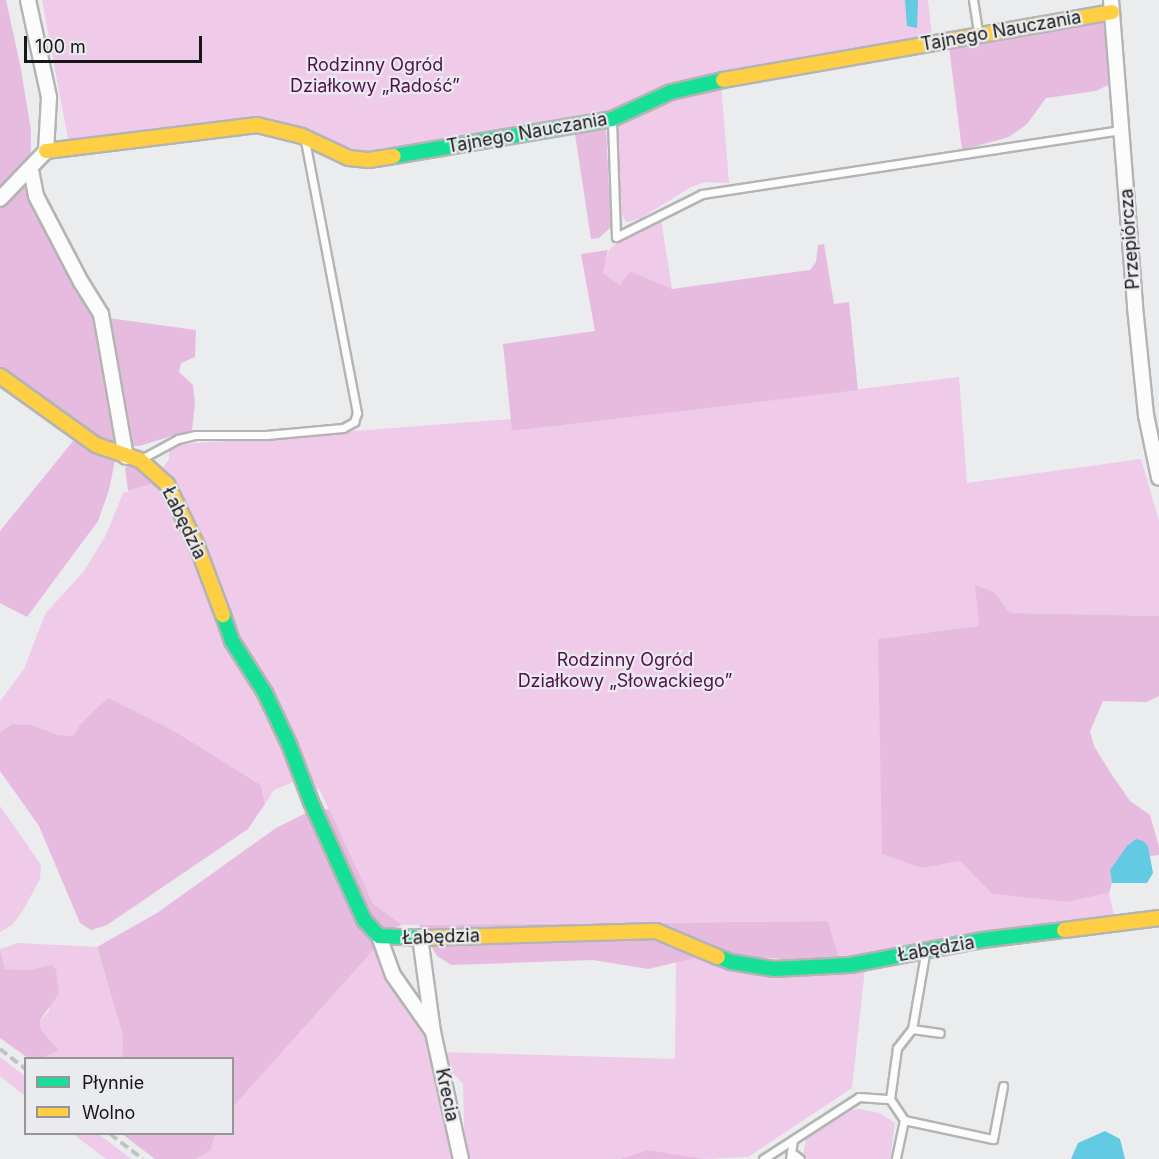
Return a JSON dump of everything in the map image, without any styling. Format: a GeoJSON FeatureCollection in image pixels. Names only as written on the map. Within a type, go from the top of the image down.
{"type":"FeatureCollection","features":[{"type":"Feature","properties":{"kind":"street"},"geometry":{"type":"LineString","coordinates":[[0,199],[31,170],[46,151],[49,97],[28,0]]}},
{"type":"Feature","properties":{"kind":"street","name":"Tajnego Nauczania"},"geometry":{"type":"LineString","coordinates":[[46,151],[247,125],[270,127],[305,138],[349,158],[369,160],[612,119],[671,92],[739,75],[979,35],[1112,6]]}},
{"type":"Feature","properties":{"kind":"street","name":"Przepiórcza"},"geometry":{"type":"LineString","coordinates":[[1112,6],[1146,415],[1159,478]]}},
{"type":"Feature","properties":{"kind":"street"},"geometry":{"type":"LineString","coordinates":[[31,170],[36,196],[81,282],[101,314],[133,458]]}},
{"type":"Feature","properties":{"kind":"street","name":"Łabędzia"},"geometry":{"type":"LineString","coordinates":[[0,375],[96,445],[133,458],[166,484],[198,546],[232,641],[266,693],[364,920],[379,936],[398,939],[656,931],[731,962],[774,969],[849,965],[926,949],[1159,918]]}},
{"type":"Feature","properties":{"kind":"street","name":"Krecia"},"geometry":{"type":"LineString","coordinates":[[379,936],[398,984],[433,1032]]}},
{"type":"Feature","properties":{"kind":"street","name":"Krecia"},"geometry":{"type":"LineString","coordinates":[[420,937],[433,1032],[461,1159]]}},
{"type":"Feature","properties":{"kind":"lane"},"geometry":{"type":"LineString","coordinates":[[973,0],[979,35]]}},
{"type":"Feature","properties":{"kind":"lane"},"geometry":{"type":"LineString","coordinates":[[612,119],[616,237],[702,194],[1122,130]]}},
{"type":"Feature","properties":{"kind":"lane"},"geometry":{"type":"LineString","coordinates":[[133,458],[178,438],[196,435],[266,435],[343,428],[354,422],[357,413],[305,138]]}},
{"type":"Feature","properties":{"kind":"lane"},"geometry":{"type":"LineString","coordinates":[[897,1159],[904,1120],[890,1099],[897,1048],[912,1029],[926,949]]}},
{"type":"Feature","properties":{"kind":"lane"},"geometry":{"type":"LineString","coordinates":[[912,1029],[940,1034]]}},
{"type":"Feature","properties":{"kind":"lane"},"geometry":{"type":"LineString","coordinates":[[904,1120],[993,1139],[1003,1086]]}},
{"type":"Feature","properties":{"kind":"lane"},"geometry":{"type":"LineString","coordinates":[[763,1159],[859,1097],[890,1099]]}},
{"type":"Feature","properties":{"kind":"lane"},"geometry":{"type":"LineString","coordinates":[[793,1140],[791,1155],[800,1159]]}},
{"type":"Feature","properties":{"kind":"green space","name":"Rodzinny Ogród Działkowy „Radość”"},"geometry":{"type":"Polygon","coordinates":[[[42,0],[928,0],[932,35],[601,114],[370,154],[255,119],[69,144],[42,0]]]}},
{"type":"Feature","properties":{"kind":"green space"},"geometry":{"type":"Polygon","coordinates":[[[721,83],[729,183],[706,182],[691,187],[641,218],[628,222],[624,219],[619,205],[617,123],[721,83]]]}},
{"type":"Feature","properties":{"kind":"green space"},"geometry":{"type":"Polygon","coordinates":[[[661,219],[672,289],[630,271],[620,285],[602,273],[609,250],[622,238],[661,219]]]}},
{"type":"Feature","properties":{"kind":"green space","name":"Rodzinny Ogród Działkowy „Słowackiego”"},"geometry":{"type":"Polygon","coordinates":[[[959,377],[967,483],[1141,459],[1159,521],[1159,616],[1010,613],[994,592],[976,584],[979,626],[878,639],[922,868],[960,861],[992,894],[1066,902],[1109,893],[1114,916],[839,958],[828,921],[402,925],[373,905],[320,790],[295,781],[274,790],[265,804],[261,785],[176,732],[108,699],[81,723],[73,736],[58,735],[32,725],[13,724],[0,732],[0,701],[24,669],[45,614],[84,571],[106,535],[123,493],[151,484],[169,459],[169,448],[185,444],[511,419],[513,431],[959,377]]]}},
{"type":"Feature","properties":{"kind":"green space"},"geometry":{"type":"Polygon","coordinates":[[[0,806],[41,865],[40,879],[22,912],[12,925],[0,932],[0,806]]]}},
{"type":"Feature","properties":{"kind":"green space"},"geometry":{"type":"Polygon","coordinates":[[[18,943],[97,947],[123,1036],[122,1057],[45,1057],[59,1050],[41,1030],[40,1020],[49,1011],[52,966],[29,970],[5,969],[0,949],[18,943]]]}},
{"type":"Feature","properties":{"kind":"green space"},"geometry":{"type":"Polygon","coordinates":[[[377,946],[389,982],[428,1032],[452,1159],[196,1159],[211,1150],[215,1135],[234,1135],[234,1106],[377,946]]]}},
{"type":"Feature","properties":{"kind":"green space"},"geometry":{"type":"Polygon","coordinates":[[[700,957],[865,968],[852,1088],[748,1157],[705,1159],[648,1150],[620,1159],[469,1159],[464,1127],[463,1084],[449,1069],[441,1052],[675,1059],[676,961],[700,957]]]}},
{"type":"Feature","properties":{"kind":"green space"},"geometry":{"type":"Polygon","coordinates":[[[0,1057],[24,1075],[24,1095],[0,1076],[0,1057]]]}},
{"type":"Feature","properties":{"kind":"green space"},"geometry":{"type":"Polygon","coordinates":[[[860,1109],[880,1113],[895,1123],[890,1159],[808,1159],[803,1155],[806,1139],[852,1110],[860,1109]]]}},
{"type":"Feature","properties":{"kind":"green space"},"geometry":{"type":"Polygon","coordinates":[[[74,1135],[100,1135],[131,1159],[106,1159],[74,1135]]]}},
{"type":"Feature","properties":{"kind":"shaded area"},"geometry":{"type":"Polygon","coordinates":[[[0,0],[6,0],[31,131],[30,201],[94,316],[196,330],[195,357],[181,363],[179,372],[193,385],[195,404],[192,430],[139,446],[118,445],[109,490],[98,521],[27,617],[0,603],[0,531],[82,430],[0,372],[0,0]]]}},
{"type":"Feature","properties":{"kind":"shaded area"},"geometry":{"type":"Polygon","coordinates":[[[1105,22],[1114,82],[1096,91],[1046,98],[1027,124],[1009,137],[962,150],[949,47],[1105,22]]]}},
{"type":"Feature","properties":{"kind":"shaded area"},"geometry":{"type":"Polygon","coordinates":[[[606,128],[611,227],[599,238],[591,239],[575,134],[606,128]]]}},
{"type":"Feature","properties":{"kind":"shaded area"},"geometry":{"type":"Polygon","coordinates":[[[824,244],[834,304],[849,302],[858,390],[512,431],[503,344],[595,331],[581,254],[608,250],[603,273],[620,285],[630,271],[672,289],[810,270],[816,262],[818,245],[824,244]]]}},
{"type":"Feature","properties":{"kind":"shaded area"},"geometry":{"type":"Polygon","coordinates":[[[132,461],[160,470],[151,484],[128,491],[125,468],[132,461]]]}},
{"type":"Feature","properties":{"kind":"shaded area"},"geometry":{"type":"Polygon","coordinates":[[[975,584],[994,592],[1010,613],[1159,616],[1159,696],[1146,702],[1103,701],[1090,731],[1094,746],[1130,801],[1150,815],[1159,847],[1159,855],[1150,856],[1148,846],[1110,870],[1112,883],[1109,893],[1066,902],[992,894],[960,861],[922,868],[882,854],[878,639],[979,626],[975,584]]]}},
{"type":"Feature","properties":{"kind":"shaded area"},"geometry":{"type":"Polygon","coordinates":[[[108,698],[176,732],[261,785],[265,804],[248,829],[107,925],[91,930],[80,923],[39,826],[0,771],[0,732],[13,724],[32,725],[58,735],[73,736],[81,723],[108,698]]]}},
{"type":"Feature","properties":{"kind":"shaded area"},"geometry":{"type":"Polygon","coordinates":[[[329,809],[373,904],[402,925],[386,930],[377,946],[234,1106],[234,1057],[122,1057],[123,1036],[97,947],[157,913],[276,828],[306,813],[329,809]]]}},
{"type":"Feature","properties":{"kind":"shaded area"},"geometry":{"type":"Polygon","coordinates":[[[828,921],[839,958],[798,961],[772,958],[700,957],[648,969],[593,960],[451,965],[437,956],[419,925],[828,921]]]}},
{"type":"Feature","properties":{"kind":"shaded area"},"geometry":{"type":"Polygon","coordinates":[[[0,949],[5,969],[29,970],[52,965],[56,970],[59,994],[40,1020],[41,1030],[59,1050],[45,1057],[27,1057],[0,1038],[0,949]]]}},
{"type":"Feature","properties":{"kind":"shaded area"},"geometry":{"type":"Polygon","coordinates":[[[123,1135],[215,1135],[211,1150],[196,1159],[155,1159],[123,1135]]]}},
{"type":"Feature","properties":{"kind":"shaded area"},"geometry":{"type":"Polygon","coordinates":[[[648,1150],[705,1159],[620,1159],[648,1150]]]}},
{"type":"Feature","properties":{"kind":"water"},"geometry":{"type":"Polygon","coordinates":[[[905,0],[918,0],[917,28],[907,26],[905,0]]]}},
{"type":"Feature","properties":{"kind":"water"},"geometry":{"type":"Polygon","coordinates":[[[1136,839],[1148,846],[1153,873],[1147,883],[1112,883],[1110,870],[1127,846],[1136,839]]]}},
{"type":"Feature","properties":{"kind":"water"},"geometry":{"type":"Polygon","coordinates":[[[1105,1131],[1120,1139],[1125,1159],[1071,1159],[1078,1143],[1105,1131]]]}},
{"type":"Feature","properties":{"kind":"railway"},"geometry":{"type":"LineString","coordinates":[[0,1049],[24,1067]]}},
{"type":"Feature","properties":{"kind":"railway"},"geometry":{"type":"LineString","coordinates":[[111,1135],[143,1159]]}},
{"type":"Feature","properties":{"kind":"traffic: fast"},"geometry":{"type":"LineString","coordinates":[[394,156],[612,119],[671,92],[723,80]]}},
{"type":"Feature","properties":{"kind":"traffic: fast"},"geometry":{"type":"LineString","coordinates":[[223,615],[232,641],[265,693],[289,744],[311,802],[364,920],[379,936],[422,938]]}},
{"type":"Feature","properties":{"kind":"traffic: fast"},"geometry":{"type":"LineString","coordinates":[[718,957],[731,962],[774,969],[850,965],[982,940],[1064,930]]}},
{"type":"Feature","properties":{"kind":"traffic: slow"},"geometry":{"type":"LineString","coordinates":[[723,80],[1112,12]]}},
{"type":"Feature","properties":{"kind":"traffic: slow"},"geometry":{"type":"LineString","coordinates":[[46,151],[257,125],[302,136],[349,158],[369,160],[394,156]]}},
{"type":"Feature","properties":{"kind":"traffic: slow"},"geometry":{"type":"LineString","coordinates":[[0,376],[96,445],[140,460],[167,484],[197,546],[223,615]]}},
{"type":"Feature","properties":{"kind":"traffic: slow"},"geometry":{"type":"LineString","coordinates":[[1064,930],[1159,918]]}},
{"type":"Feature","properties":{"kind":"traffic: slow"},"geometry":{"type":"LineString","coordinates":[[422,938],[656,931],[718,957]]}}]}
